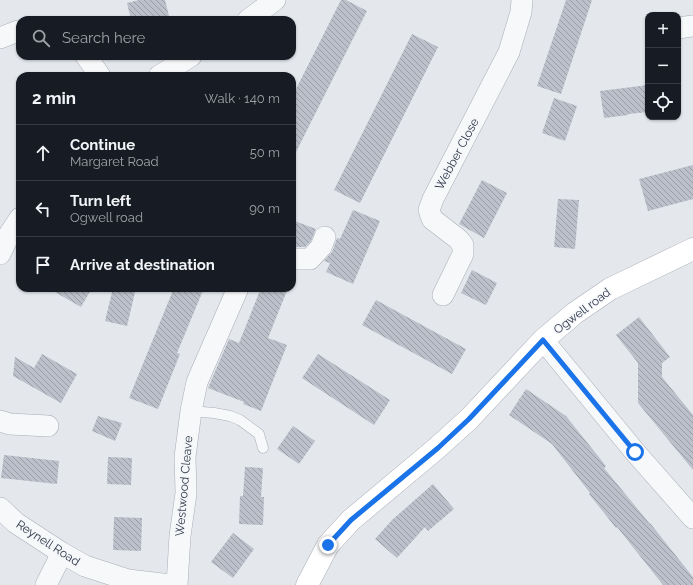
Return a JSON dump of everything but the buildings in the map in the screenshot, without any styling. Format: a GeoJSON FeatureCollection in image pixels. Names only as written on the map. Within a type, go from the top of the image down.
{"type":"FeatureCollection","features":[{"type":"Feature","properties":{"kind":"street"},"geometry":{"type":"LineString","coordinates":[[253,16],[274,0]]}},
{"type":"Feature","properties":{"kind":"street","name":"Webber Close"},"geometry":{"type":"LineString","coordinates":[[443,295],[463,254],[463,244],[432,220],[429,210],[432,199],[508,52],[521,12],[522,0]]}},
{"type":"Feature","properties":{"kind":"street"},"geometry":{"type":"LineString","coordinates":[[681,28],[693,26]]}},
{"type":"Feature","properties":{"kind":"street"},"geometry":{"type":"LineString","coordinates":[[0,38],[16,32]]}},
{"type":"Feature","properties":{"kind":"street"},"geometry":{"type":"LineString","coordinates":[[89,60],[97,72]]}},
{"type":"Feature","properties":{"kind":"street"},"geometry":{"type":"LineString","coordinates":[[165,72],[184,60]]}},
{"type":"Feature","properties":{"kind":"street"},"geometry":{"type":"LineString","coordinates":[[0,254],[16,224]]}},
{"type":"Feature","properties":{"kind":"street"},"geometry":{"type":"LineString","coordinates":[[296,259],[310,259],[321,247],[325,237]]}},
{"type":"Feature","properties":{"kind":"street","name":"Ogwell road"},"geometry":{"type":"LineString","coordinates":[[307,585],[328,545],[351,520],[438,448],[469,419],[543,340],[575,313],[610,289],[693,249]]}},
{"type":"Feature","properties":{"kind":"street","name":"Westwood Cleave"},"geometry":{"type":"LineString","coordinates":[[177,585],[180,536],[186,493],[185,457],[197,382],[236,292]]}},
{"type":"Feature","properties":{"kind":"street"},"geometry":{"type":"LineString","coordinates":[[543,340],[635,452],[691,513]]}},
{"type":"Feature","properties":{"kind":"street"},"geometry":{"type":"LineString","coordinates":[[0,421],[10,424],[48,426]]}},
{"type":"Feature","properties":{"kind":"street","name":"Reynell Road"},"geometry":{"type":"LineString","coordinates":[[0,508],[16,523],[85,566],[128,580],[171,585]]}},
{"type":"Feature","properties":{"kind":"street"},"geometry":{"type":"LineString","coordinates":[[46,585],[62,553]]}},
{"type":"Feature","properties":{"kind":"lane"},"geometry":{"type":"LineString","coordinates":[[192,411],[214,413],[230,416],[240,420],[259,434],[264,448]]}},
{"type":"Feature","properties":{"kind":"route"},"geometry":{"type":"LineString","coordinates":[[328,545],[351,520],[438,448],[469,419],[543,340],[635,452]]}}]}
